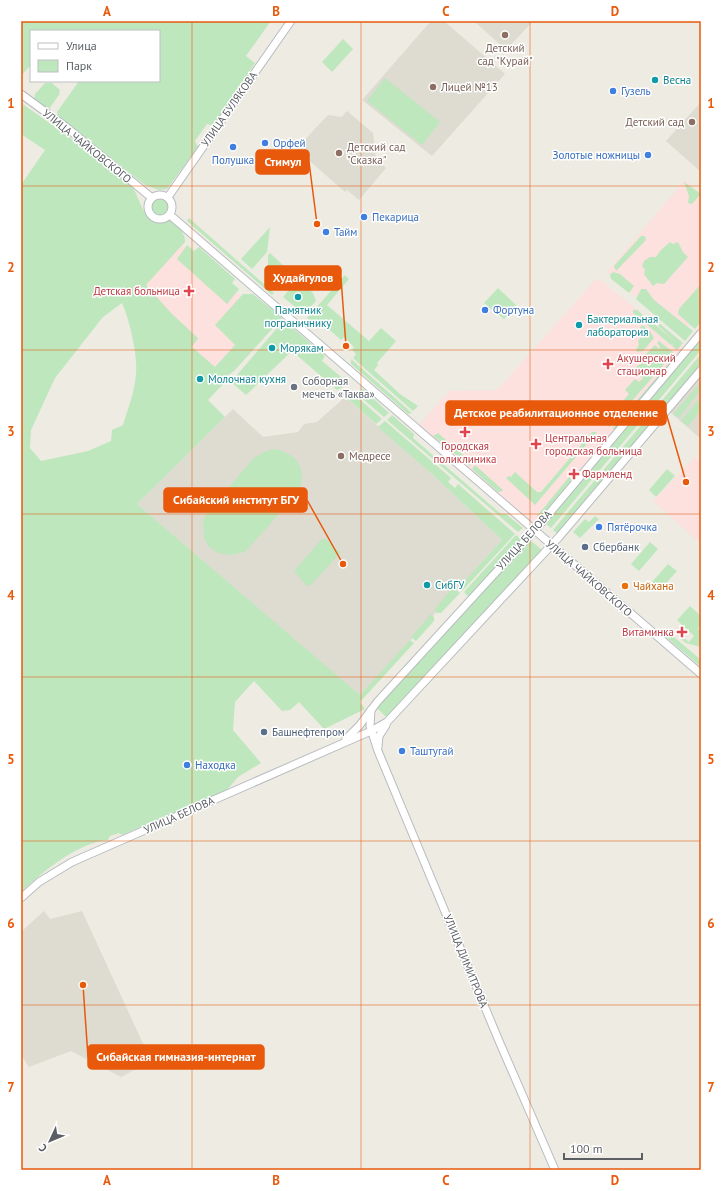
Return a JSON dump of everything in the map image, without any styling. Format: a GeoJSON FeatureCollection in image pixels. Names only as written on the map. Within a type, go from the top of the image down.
{"type":"FeatureCollection","features":[{"type":"Feature","properties":{"kind":"main road","name":"УЛИЦА БУЛЯКОВА"},"geometry":{"type":"LineString","coordinates":[[168,197],[291,21]]}},
{"type":"Feature","properties":{"kind":"main road","name":"УЛИЦА ЧАЙКОВСКОГО"},"geometry":{"type":"LineString","coordinates":[[21,94],[66,127],[152,198]]}},
{"type":"Feature","properties":{"kind":"main road"},"geometry":{"type":"LineString","coordinates":[[160,195],[168,197],[172,203],[170,215],[160,219],[150,214],[149,203],[152,198],[160,195]]}},
{"type":"Feature","properties":{"kind":"main road","name":"УЛИЦА ЧАЙКОВСКОГО"},"geometry":{"type":"LineString","coordinates":[[170,215],[550,546],[701,674]]}},
{"type":"Feature","properties":{"kind":"main road","name":"УЛИЦА БЕЛОВА"},"geometry":{"type":"LineString","coordinates":[[343,742],[534,531],[701,333]]}},
{"type":"Feature","properties":{"kind":"main road","name":"УЛИЦА БЕЛОВА"},"geometry":{"type":"LineString","coordinates":[[21,898],[40,882],[72,862],[371,731],[388,722],[550,546],[701,370]]}},
{"type":"Feature","properties":{"kind":"main road"},"geometry":{"type":"LineString","coordinates":[[371,711],[380,722],[388,722]]}},
{"type":"Feature","properties":{"kind":"main road","name":"УЛИЦА ДИМИТРОВА"},"geometry":{"type":"LineString","coordinates":[[371,711],[371,731],[378,751],[499,1041],[555,1170]]}},
{"type":"Feature","properties":{"kind":"main road"},"geometry":{"type":"LineString","coordinates":[[378,751],[378,739],[388,722]]}},
{"type":"Feature","properties":{"kind":"shaded area","name":"Лицей №13"},"geometry":{"type":"Polygon","coordinates":[[[431,21],[444,21],[505,74],[432,156],[362,100],[431,21]]]}},
{"type":"Feature","properties":{"kind":"shaded area","name":"Детский сад \"Курай\""},"geometry":{"type":"Polygon","coordinates":[[[474,21],[533,21],[506,50],[474,21]]]}},
{"type":"Feature","properties":{"kind":"shaded area","name":"Детский сад"},"geometry":{"type":"Polygon","coordinates":[[[701,102],[701,172],[666,141],[701,102]]]}},
{"type":"Feature","properties":{"kind":"shaded area","name":"Детский сад \"Сказка\""},"geometry":{"type":"Polygon","coordinates":[[[347,111],[373,133],[376,158],[386,168],[359,200],[347,190],[345,192],[296,149],[328,115],[342,117],[347,111]]]}},
{"type":"Feature","properties":{"kind":"shaded area"},"geometry":{"type":"Polygon","coordinates":[[[685,180],[701,194],[701,310],[680,335],[607,272],[685,180]]]}},
{"type":"Feature","properties":{"kind":"shaded area"},"geometry":{"type":"Polygon","coordinates":[[[163,229],[273,324],[226,377],[128,291],[163,229]]]}},
{"type":"Feature","properties":{"kind":"shaded area"},"geometry":{"type":"Polygon","coordinates":[[[596,279],[602,281],[684,348],[539,520],[531,521],[419,425],[449,391],[497,390],[596,279]]]}},
{"type":"Feature","properties":{"kind":"shaded area"},"geometry":{"type":"Polygon","coordinates":[[[701,375],[701,439],[670,412],[701,375]]]}},
{"type":"Feature","properties":{"kind":"shaded area"},"geometry":{"type":"Polygon","coordinates":[[[345,397],[434,476],[502,540],[360,696],[137,504],[233,409],[263,437],[298,432],[304,424],[317,422],[345,397]]]}},
{"type":"Feature","properties":{"kind":"shaded area"},"geometry":{"type":"Polygon","coordinates":[[[695,457],[701,462],[701,544],[653,501],[695,457]]]}},
{"type":"Feature","properties":{"kind":"shaded area"},"geometry":{"type":"Polygon","coordinates":[[[44,911],[50,919],[82,911],[151,1061],[121,1077],[71,1051],[29,1067],[21,1055],[21,932],[44,911]]]}},
{"type":"Feature","properties":{"kind":"green space"},"geometry":{"type":"Polygon","coordinates":[[[21,21],[271,21],[246,56],[255,63],[213,126],[207,124],[195,141],[198,147],[167,189],[159,190],[145,185],[58,117],[57,112],[78,82],[160,82],[160,30],[30,30],[30,66],[21,76],[21,21]]]}},
{"type":"Feature","properties":{"kind":"green space"},"geometry":{"type":"Polygon","coordinates":[[[343,39],[353,49],[332,72],[322,62],[343,39]]]}},
{"type":"Feature","properties":{"kind":"green space"},"geometry":{"type":"Polygon","coordinates":[[[385,78],[440,122],[422,145],[367,101],[385,78]]]}},
{"type":"Feature","properties":{"kind":"green space"},"geometry":{"type":"Polygon","coordinates":[[[45,83],[52,83],[60,90],[59,95],[49,109],[46,109],[34,100],[35,94],[45,83]]]}},
{"type":"Feature","properties":{"kind":"green space"},"geometry":{"type":"Polygon","coordinates":[[[21,103],[68,136],[131,185],[146,215],[154,223],[167,220],[180,228],[184,235],[185,242],[146,285],[171,313],[198,338],[192,347],[215,367],[235,345],[215,325],[243,294],[253,294],[282,318],[234,371],[226,377],[228,379],[208,400],[225,417],[137,504],[360,695],[410,640],[414,643],[360,702],[365,709],[324,729],[299,702],[290,710],[282,711],[254,681],[235,702],[233,730],[261,763],[238,777],[227,790],[122,835],[119,833],[110,836],[108,840],[85,846],[73,852],[50,867],[21,892],[21,185],[45,150],[21,134],[21,103]],[[122,303],[103,317],[55,378],[31,430],[30,448],[41,461],[88,451],[111,441],[112,430],[123,425],[134,386],[136,366],[136,357],[122,303]]]}},
{"type":"Feature","properties":{"kind":"green space"},"geometry":{"type":"Polygon","coordinates":[[[684,182],[701,194],[692,204],[688,203],[689,196],[684,182]]]}},
{"type":"Feature","properties":{"kind":"green space"},"geometry":{"type":"Polygon","coordinates":[[[160,198],[166,201],[169,207],[166,213],[160,216],[154,213],[151,207],[154,201],[160,198]]]}},
{"type":"Feature","properties":{"kind":"green space"},"geometry":{"type":"Polygon","coordinates":[[[189,218],[274,293],[272,295],[187,221],[189,218]]]}},
{"type":"Feature","properties":{"kind":"green space"},"geometry":{"type":"Polygon","coordinates":[[[270,227],[267,252],[252,269],[241,259],[270,227]]]}},
{"type":"Feature","properties":{"kind":"green space"},"geometry":{"type":"Polygon","coordinates":[[[641,236],[645,236],[646,240],[616,271],[614,266],[641,236]]]}},
{"type":"Feature","properties":{"kind":"green space"},"geometry":{"type":"Polygon","coordinates":[[[670,242],[673,244],[678,242],[683,252],[688,257],[664,284],[657,283],[653,286],[644,274],[645,270],[642,266],[644,261],[650,257],[656,257],[670,242]]]}},
{"type":"Feature","properties":{"kind":"green space"},"geometry":{"type":"Polygon","coordinates":[[[187,245],[194,251],[199,247],[235,279],[232,283],[239,289],[227,304],[177,259],[187,245]]]}},
{"type":"Feature","properties":{"kind":"green space"},"geometry":{"type":"Polygon","coordinates":[[[270,253],[288,270],[284,274],[277,273],[278,267],[268,266],[268,255],[270,253]]]}},
{"type":"Feature","properties":{"kind":"green space"},"geometry":{"type":"Polygon","coordinates":[[[613,272],[620,274],[634,286],[629,293],[611,279],[610,275],[613,272]]]}},
{"type":"Feature","properties":{"kind":"green space"},"geometry":{"type":"Polygon","coordinates":[[[345,275],[349,279],[327,305],[369,341],[381,328],[396,341],[377,363],[378,365],[374,370],[400,394],[418,406],[413,411],[353,358],[356,354],[352,350],[354,347],[344,337],[341,340],[323,324],[319,328],[307,318],[345,275]]]}},
{"type":"Feature","properties":{"kind":"green space"},"geometry":{"type":"Polygon","coordinates":[[[297,280],[313,293],[316,301],[304,314],[283,297],[297,280]]]}},
{"type":"Feature","properties":{"kind":"green space"},"geometry":{"type":"Polygon","coordinates":[[[701,284],[701,322],[695,329],[678,314],[679,309],[701,284]]]}},
{"type":"Feature","properties":{"kind":"green space"},"geometry":{"type":"Polygon","coordinates":[[[498,288],[516,305],[504,319],[484,303],[498,288]]]}},
{"type":"Feature","properties":{"kind":"green space"},"geometry":{"type":"Polygon","coordinates":[[[641,289],[646,289],[654,300],[693,331],[685,341],[636,299],[641,289]]]}},
{"type":"Feature","properties":{"kind":"green space"},"geometry":{"type":"Polygon","coordinates":[[[633,310],[637,310],[676,342],[658,326],[660,324],[683,343],[677,350],[672,346],[673,344],[671,345],[633,313],[633,310]]]}},
{"type":"Feature","properties":{"kind":"green space"},"geometry":{"type":"Polygon","coordinates":[[[284,320],[325,356],[322,361],[347,382],[343,387],[337,390],[292,351],[246,395],[231,382],[284,320]]]}},
{"type":"Feature","properties":{"kind":"green space"},"geometry":{"type":"Polygon","coordinates":[[[642,325],[650,331],[654,338],[643,351],[637,352],[636,350],[639,344],[638,341],[645,332],[640,328],[642,325]]]}},
{"type":"Feature","properties":{"kind":"green space"},"geometry":{"type":"Polygon","coordinates":[[[701,338],[701,350],[551,528],[545,523],[701,338]]]}},
{"type":"Feature","properties":{"kind":"green space"},"geometry":{"type":"Polygon","coordinates":[[[659,341],[674,353],[609,427],[604,423],[629,394],[625,390],[635,379],[639,382],[643,378],[637,374],[636,367],[642,363],[648,365],[656,356],[653,354],[644,361],[642,358],[655,345],[659,349],[660,347],[657,343],[659,341]]]}},
{"type":"Feature","properties":{"kind":"green space"},"geometry":{"type":"Polygon","coordinates":[[[701,354],[701,364],[558,534],[553,530],[701,354]]]}},
{"type":"Feature","properties":{"kind":"green space"},"geometry":{"type":"Polygon","coordinates":[[[676,355],[677,358],[615,429],[612,429],[676,355]]]}},
{"type":"Feature","properties":{"kind":"green space"},"geometry":{"type":"Polygon","coordinates":[[[351,359],[412,413],[408,414],[351,364],[351,359]]]}},
{"type":"Feature","properties":{"kind":"green space"},"geometry":{"type":"Polygon","coordinates":[[[701,382],[701,389],[679,418],[673,414],[701,382]]]}},
{"type":"Feature","properties":{"kind":"green space"},"geometry":{"type":"Polygon","coordinates":[[[361,389],[363,389],[389,413],[384,417],[357,394],[361,389]]]}},
{"type":"Feature","properties":{"kind":"green space"},"geometry":{"type":"Polygon","coordinates":[[[347,391],[354,397],[356,396],[382,419],[376,424],[342,394],[347,391]]]}},
{"type":"Feature","properties":{"kind":"green space"},"geometry":{"type":"Polygon","coordinates":[[[701,397],[701,410],[688,426],[681,421],[701,397]]]}},
{"type":"Feature","properties":{"kind":"green space"},"geometry":{"type":"Polygon","coordinates":[[[392,415],[414,434],[413,438],[501,514],[506,514],[523,528],[518,532],[387,420],[392,415]]]}},
{"type":"Feature","properties":{"kind":"green space"},"geometry":{"type":"Polygon","coordinates":[[[385,421],[451,478],[448,482],[455,488],[458,484],[515,534],[462,591],[458,588],[502,540],[434,476],[378,427],[385,421]]]}},
{"type":"Feature","properties":{"kind":"green space"},"geometry":{"type":"Polygon","coordinates":[[[592,432],[597,432],[535,505],[506,478],[509,476],[511,477],[515,472],[537,492],[541,492],[592,432]]]}},
{"type":"Feature","properties":{"kind":"green space"},"geometry":{"type":"Polygon","coordinates":[[[438,433],[471,462],[470,466],[433,436],[438,433]]]}},
{"type":"Feature","properties":{"kind":"green space"},"geometry":{"type":"Polygon","coordinates":[[[273,449],[289,454],[299,464],[302,478],[297,494],[245,552],[230,555],[218,553],[209,547],[204,538],[203,520],[207,512],[254,458],[273,449]]]}},
{"type":"Feature","properties":{"kind":"green space"},"geometry":{"type":"Polygon","coordinates":[[[475,465],[503,490],[498,492],[472,469],[475,465]]]}},
{"type":"Feature","properties":{"kind":"green space"},"geometry":{"type":"Polygon","coordinates":[[[667,469],[675,476],[656,497],[649,490],[667,469]]]}},
{"type":"Feature","properties":{"kind":"green space"},"geometry":{"type":"Polygon","coordinates":[[[569,477],[572,480],[540,519],[537,516],[569,477]]]}},
{"type":"Feature","properties":{"kind":"green space"},"geometry":{"type":"Polygon","coordinates":[[[595,516],[599,519],[580,538],[573,532],[585,519],[589,522],[595,516]]]}},
{"type":"Feature","properties":{"kind":"green space"},"geometry":{"type":"Polygon","coordinates":[[[516,535],[522,540],[471,596],[468,596],[464,592],[516,535]]]}},
{"type":"Feature","properties":{"kind":"green space"},"geometry":{"type":"Polygon","coordinates":[[[322,539],[326,539],[340,553],[311,585],[307,586],[294,571],[322,539]]]}},
{"type":"Feature","properties":{"kind":"green space"},"geometry":{"type":"Polygon","coordinates":[[[530,540],[542,550],[387,718],[376,707],[530,540]]]}},
{"type":"Feature","properties":{"kind":"green space"},"geometry":{"type":"Polygon","coordinates":[[[650,542],[658,549],[639,571],[631,564],[650,542]]]}},
{"type":"Feature","properties":{"kind":"green space"},"geometry":{"type":"Polygon","coordinates":[[[668,564],[677,571],[661,589],[652,582],[668,564]]]}},
{"type":"Feature","properties":{"kind":"green space"},"geometry":{"type":"Polygon","coordinates":[[[453,587],[460,593],[441,613],[437,613],[434,610],[453,587]]]}},
{"type":"Feature","properties":{"kind":"green space"},"geometry":{"type":"Polygon","coordinates":[[[690,606],[701,616],[701,625],[698,629],[701,632],[701,647],[686,643],[682,640],[684,638],[689,642],[694,636],[677,620],[690,606]]]}},
{"type":"Feature","properties":{"kind":"green space"},"geometry":{"type":"Polygon","coordinates":[[[431,614],[434,617],[434,621],[416,641],[411,637],[431,614]]]}},
{"type":"Feature","properties":{"kind":"green space"},"geometry":{"type":"Polygon","coordinates":[[[668,632],[701,660],[701,667],[666,637],[668,632]]]}},
{"type":"Feature","properties":{"kind":"place","name":"Детский сад \"Курай\""},"geometry":{"type":"Point","coordinates":[505,35]}},
{"type":"Feature","properties":{"kind":"place","name":"Весна"},"geometry":{"type":"Point","coordinates":[655,80]}},
{"type":"Feature","properties":{"kind":"place","name":"Лицей №13"},"geometry":{"type":"Point","coordinates":[433,87]}},
{"type":"Feature","properties":{"kind":"place","name":"Гузель"},"geometry":{"type":"Point","coordinates":[613,91]}},
{"type":"Feature","properties":{"kind":"place","name":"Детский сад"},"geometry":{"type":"Point","coordinates":[692,122]}},
{"type":"Feature","properties":{"kind":"place","name":"Орфей"},"geometry":{"type":"Point","coordinates":[265,143]}},
{"type":"Feature","properties":{"kind":"place","name":"Полушка"},"geometry":{"type":"Point","coordinates":[233,147]}},
{"type":"Feature","properties":{"kind":"place","name":"Детский сад \"Сказка\""},"geometry":{"type":"Point","coordinates":[339,153]}},
{"type":"Feature","properties":{"kind":"place","name":"Золотые ножницы"},"geometry":{"type":"Point","coordinates":[648,155]}},
{"type":"Feature","properties":{"kind":"place","name":"Пекарица"},"geometry":{"type":"Point","coordinates":[364,217]}},
{"type":"Feature","properties":{"kind":"place","name":"Стимул"},"geometry":{"type":"Point","coordinates":[317,224]}},
{"type":"Feature","properties":{"kind":"place","name":"Тайм"},"geometry":{"type":"Point","coordinates":[326,232]}},
{"type":"Feature","properties":{"kind":"place","name":"Детская больница"},"geometry":{"type":"Point","coordinates":[189,291]}},
{"type":"Feature","properties":{"kind":"place","name":"Памятник пограничнику"},"geometry":{"type":"Point","coordinates":[298,297]}},
{"type":"Feature","properties":{"kind":"place","name":"Фортуна"},"geometry":{"type":"Point","coordinates":[485,310]}},
{"type":"Feature","properties":{"kind":"place","name":"Бактериальная лаборатория"},"geometry":{"type":"Point","coordinates":[579,325]}},
{"type":"Feature","properties":{"kind":"place","name":"Худайгулов"},"geometry":{"type":"Point","coordinates":[346,346]}},
{"type":"Feature","properties":{"kind":"place","name":"Морякам"},"geometry":{"type":"Point","coordinates":[272,348]}},
{"type":"Feature","properties":{"kind":"place","name":"Акушерский стационар"},"geometry":{"type":"Point","coordinates":[608,364]}},
{"type":"Feature","properties":{"kind":"place","name":"Молочная кухня"},"geometry":{"type":"Point","coordinates":[200,379]}},
{"type":"Feature","properties":{"kind":"place","name":"Соборная мечеть «Таква»"},"geometry":{"type":"Point","coordinates":[294,387]}},
{"type":"Feature","properties":{"kind":"place","name":"Городская поликлиника"},"geometry":{"type":"Point","coordinates":[465,432]}},
{"type":"Feature","properties":{"kind":"place","name":"Центральная городская больница"},"geometry":{"type":"Point","coordinates":[536,444]}},
{"type":"Feature","properties":{"kind":"place","name":"Медресе"},"geometry":{"type":"Point","coordinates":[341,456]}},
{"type":"Feature","properties":{"kind":"place","name":"Фармленд"},"geometry":{"type":"Point","coordinates":[574,474]}},
{"type":"Feature","properties":{"kind":"place","name":"Детское реабилитационное отделение"},"geometry":{"type":"Point","coordinates":[686,482]}},
{"type":"Feature","properties":{"kind":"place","name":"Пятёрочка"},"geometry":{"type":"Point","coordinates":[599,527]}},
{"type":"Feature","properties":{"kind":"place","name":"Сбербанк"},"geometry":{"type":"Point","coordinates":[585,547]}},
{"type":"Feature","properties":{"kind":"place","name":"Сибайский институт БГУ"},"geometry":{"type":"Point","coordinates":[343,564]}},
{"type":"Feature","properties":{"kind":"place","name":"СибГУ"},"geometry":{"type":"Point","coordinates":[427,585]}},
{"type":"Feature","properties":{"kind":"place","name":"Чайхана"},"geometry":{"type":"Point","coordinates":[625,586]}},
{"type":"Feature","properties":{"kind":"place","name":"Витаминка"},"geometry":{"type":"Point","coordinates":[682,632]}},
{"type":"Feature","properties":{"kind":"place","name":"Башнефтепром"},"geometry":{"type":"Point","coordinates":[264,732]}},
{"type":"Feature","properties":{"kind":"place","name":"Таштугай"},"geometry":{"type":"Point","coordinates":[402,751]}},
{"type":"Feature","properties":{"kind":"place","name":"Находка"},"geometry":{"type":"Point","coordinates":[187,765]}},
{"type":"Feature","properties":{"kind":"place","name":"Сибайская гимназия-интернат"},"geometry":{"type":"Point","coordinates":[83,985]}}]}
